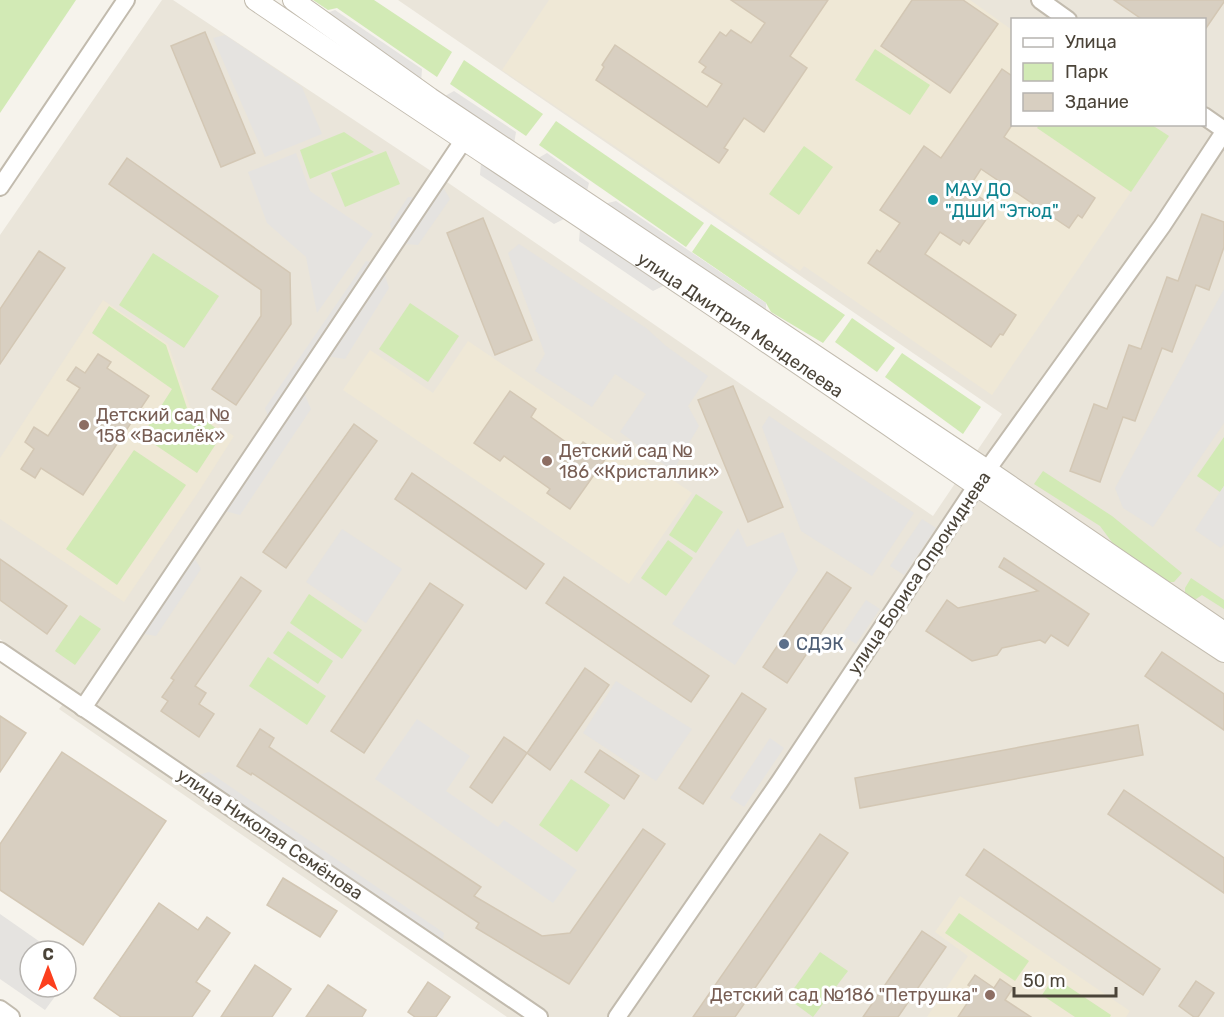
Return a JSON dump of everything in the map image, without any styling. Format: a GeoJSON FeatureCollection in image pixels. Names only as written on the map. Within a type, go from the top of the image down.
{"type":"FeatureCollection","features":[{"type":"Feature","properties":{"kind":"street"},"geometry":{"type":"LineString","coordinates":[[0,187],[126,0]]}},
{"type":"Feature","properties":{"kind":"street","name":"улица Дмитрия Менделеева"},"geometry":{"type":"LineString","coordinates":[[255,0],[1224,652]]}},
{"type":"Feature","properties":{"kind":"street","name":"улица Дмитрия Менделеева"},"geometry":{"type":"LineString","coordinates":[[293,0],[430,98],[987,470],[1224,633]]}},
{"type":"Feature","properties":{"kind":"street"},"geometry":{"type":"LineString","coordinates":[[1040,0],[1065,18]]}},
{"type":"Feature","properties":{"kind":"street"},"geometry":{"type":"LineString","coordinates":[[1206,118],[1224,131]]}},
{"type":"Feature","properties":{"kind":"street","name":"улица Бориса Опрокиднева"},"geometry":{"type":"LineString","coordinates":[[617,1017],[780,782],[987,470],[1162,226],[1224,131]]}},
{"type":"Feature","properties":{"kind":"street"},"geometry":{"type":"LineString","coordinates":[[83,708],[463,141]]}},
{"type":"Feature","properties":{"kind":"street","name":"улица Николая Семёнова"},"geometry":{"type":"LineString","coordinates":[[0,651],[539,1017]]}},
{"type":"Feature","properties":{"kind":"street"},"geometry":{"type":"LineString","coordinates":[[0,1010],[11,1017]]}},
{"type":"Feature","properties":{"kind":"shaded area"},"geometry":{"type":"Polygon","coordinates":[[[162,0],[173,0],[428,169],[933,516],[1002,414],[398,0],[1224,0],[1224,1017],[507,1017],[59,709],[72,693],[0,639],[0,235],[162,0]]]}},
{"type":"Feature","properties":{"kind":"shaded area"},"geometry":{"type":"Polygon","coordinates":[[[549,0],[970,0],[1011,29],[1011,126],[1154,126],[1169,136],[992,395],[804,266],[800,271],[502,70],[549,0]]]}},
{"type":"Feature","properties":{"kind":"shaded area"},"geometry":{"type":"Polygon","coordinates":[[[335,10],[422,69],[421,83],[322,15],[335,10]]]}},
{"type":"Feature","properties":{"kind":"shaded area"},"geometry":{"type":"Polygon","coordinates":[[[225,35],[302,87],[322,134],[265,157],[213,38],[225,35]]]}},
{"type":"Feature","properties":{"kind":"shaded area"},"geometry":{"type":"Polygon","coordinates":[[[454,91],[516,132],[514,144],[445,96],[454,91]]]}},
{"type":"Feature","properties":{"kind":"shaded area"},"geometry":{"type":"Polygon","coordinates":[[[296,153],[310,191],[373,234],[317,313],[306,257],[267,223],[248,172],[296,153]]]}},
{"type":"Feature","properties":{"kind":"shaded area"},"geometry":{"type":"Polygon","coordinates":[[[547,153],[589,183],[586,195],[535,160],[547,153]]]}},
{"type":"Feature","properties":{"kind":"shaded area"},"geometry":{"type":"Polygon","coordinates":[[[481,162],[566,218],[554,224],[480,175],[481,162]]]}},
{"type":"Feature","properties":{"kind":"shaded area"},"geometry":{"type":"Polygon","coordinates":[[[438,179],[450,199],[418,245],[395,243],[390,224],[408,197],[425,198],[438,179]]]}},
{"type":"Feature","properties":{"kind":"shaded area"},"geometry":{"type":"Polygon","coordinates":[[[616,201],[766,303],[766,314],[604,204],[616,201]]]}},
{"type":"Feature","properties":{"kind":"shaded area"},"geometry":{"type":"Polygon","coordinates":[[[580,229],[665,285],[653,291],[579,241],[580,229]]]}},
{"type":"Feature","properties":{"kind":"shaded area"},"geometry":{"type":"Polygon","coordinates":[[[519,244],[646,328],[666,346],[708,376],[688,406],[699,426],[673,471],[620,432],[646,394],[615,374],[592,407],[535,371],[545,354],[508,253],[519,244]]]}},
{"type":"Feature","properties":{"kind":"shaded area"},"geometry":{"type":"Polygon","coordinates":[[[366,261],[381,264],[389,288],[345,359],[320,355],[300,384],[311,409],[240,515],[217,509],[272,427],[265,408],[366,261]]]}},
{"type":"Feature","properties":{"kind":"shaded area"},"geometry":{"type":"Polygon","coordinates":[[[1224,289],[1224,423],[1153,527],[1123,508],[1115,488],[1224,289]]]}},
{"type":"Feature","properties":{"kind":"shaded area"},"geometry":{"type":"Polygon","coordinates":[[[103,300],[168,344],[190,407],[234,436],[124,602],[0,519],[0,458],[103,300]]]}},
{"type":"Feature","properties":{"kind":"shaded area","name":"Детский сад № 186 «Кристаллик»"},"geometry":{"type":"Polygon","coordinates":[[[468,341],[692,493],[629,584],[343,390],[370,350],[433,393],[468,341]]]}},
{"type":"Feature","properties":{"kind":"shaded area"},"geometry":{"type":"Polygon","coordinates":[[[769,416],[914,513],[872,576],[801,531],[762,427],[769,416]]]}},
{"type":"Feature","properties":{"kind":"shaded area"},"geometry":{"type":"Polygon","coordinates":[[[1224,486],[1224,544],[1221,548],[1195,530],[1224,486]]]}},
{"type":"Feature","properties":{"kind":"shaded area"},"geometry":{"type":"Polygon","coordinates":[[[922,519],[936,528],[904,575],[890,566],[922,519]]]}},
{"type":"Feature","properties":{"kind":"shaded area"},"geometry":{"type":"Polygon","coordinates":[[[738,528],[747,547],[783,532],[798,570],[735,665],[672,624],[738,528]]]}},
{"type":"Feature","properties":{"kind":"shaded area"},"geometry":{"type":"Polygon","coordinates":[[[342,529],[402,569],[366,623],[306,582],[342,529]]]}},
{"type":"Feature","properties":{"kind":"shaded area"},"geometry":{"type":"Polygon","coordinates":[[[189,549],[201,569],[156,636],[134,632],[189,549]]]}},
{"type":"Feature","properties":{"kind":"shaded area"},"geometry":{"type":"Polygon","coordinates":[[[866,600],[880,609],[856,644],[842,635],[866,600]]]}},
{"type":"Feature","properties":{"kind":"shaded area"},"geometry":{"type":"Polygon","coordinates":[[[616,681],[692,729],[656,781],[583,733],[616,681]]]}},
{"type":"Feature","properties":{"kind":"shaded area"},"geometry":{"type":"Polygon","coordinates":[[[417,719],[470,756],[446,791],[498,827],[504,820],[577,870],[553,903],[375,779],[417,719]]]}},
{"type":"Feature","properties":{"kind":"shaded area"},"geometry":{"type":"Polygon","coordinates":[[[770,738],[784,748],[744,807],[730,798],[770,738]]]}},
{"type":"Feature","properties":{"kind":"shaded area"},"geometry":{"type":"Polygon","coordinates":[[[209,772],[444,933],[441,950],[187,778],[209,772]]]}},
{"type":"Feature","properties":{"kind":"shaded area"},"geometry":{"type":"Polygon","coordinates":[[[960,896],[1130,1011],[1126,1017],[927,1017],[968,956],[935,932],[960,896]]]}},
{"type":"Feature","properties":{"kind":"shaded area"},"geometry":{"type":"Polygon","coordinates":[[[0,914],[36,939],[18,939],[18,991],[0,979],[0,914]]]}},
{"type":"Feature","properties":{"kind":"shaded area"},"geometry":{"type":"Polygon","coordinates":[[[29,999],[53,999],[45,1010],[29,999]]]}},
{"type":"Feature","properties":{"kind":"green space"},"geometry":{"type":"Polygon","coordinates":[[[0,0],[76,0],[0,113],[0,0]]]}},
{"type":"Feature","properties":{"kind":"green space"},"geometry":{"type":"Polygon","coordinates":[[[313,0],[374,0],[452,52],[437,77],[337,8],[328,10],[313,0]]]}},
{"type":"Feature","properties":{"kind":"green space"},"geometry":{"type":"Polygon","coordinates":[[[875,49],[930,85],[910,115],[855,80],[875,49]]]}},
{"type":"Feature","properties":{"kind":"green space"},"geometry":{"type":"Polygon","coordinates":[[[464,60],[543,114],[526,136],[450,84],[464,60]]]}},
{"type":"Feature","properties":{"kind":"green space"},"geometry":{"type":"Polygon","coordinates":[[[556,121],[704,223],[686,247],[539,145],[556,121]]]}},
{"type":"Feature","properties":{"kind":"green space"},"geometry":{"type":"Polygon","coordinates":[[[1038,126],[1154,126],[1169,136],[1131,192],[1037,128],[1038,126]]]}},
{"type":"Feature","properties":{"kind":"green space"},"geometry":{"type":"Polygon","coordinates":[[[344,132],[374,152],[310,179],[300,150],[344,132]]]}},
{"type":"Feature","properties":{"kind":"green space"},"geometry":{"type":"Polygon","coordinates":[[[804,146],[833,167],[799,215],[769,194],[804,146]]]}},
{"type":"Feature","properties":{"kind":"green space"},"geometry":{"type":"Polygon","coordinates":[[[386,151],[400,184],[345,207],[331,173],[386,151]]]}},
{"type":"Feature","properties":{"kind":"green space"},"geometry":{"type":"Polygon","coordinates":[[[711,224],[845,315],[823,343],[771,312],[766,303],[692,252],[711,224]]]}},
{"type":"Feature","properties":{"kind":"green space"},"geometry":{"type":"Polygon","coordinates":[[[153,253],[219,296],[184,348],[119,305],[153,253]]]}},
{"type":"Feature","properties":{"kind":"green space"},"geometry":{"type":"Polygon","coordinates":[[[410,303],[459,336],[428,382],[379,349],[410,303]]]}},
{"type":"Feature","properties":{"kind":"green space"},"geometry":{"type":"Polygon","coordinates":[[[109,306],[166,345],[187,408],[223,433],[197,473],[142,436],[172,389],[92,333],[109,306]]]}},
{"type":"Feature","properties":{"kind":"green space"},"geometry":{"type":"Polygon","coordinates":[[[852,318],[895,348],[877,372],[835,342],[852,318]]]}},
{"type":"Feature","properties":{"kind":"green space"},"geometry":{"type":"Polygon","coordinates":[[[902,353],[981,407],[963,434],[885,377],[902,353]]]}},
{"type":"Feature","properties":{"kind":"green space"},"geometry":{"type":"Polygon","coordinates":[[[1224,437],[1224,486],[1220,492],[1197,476],[1224,437]]]}},
{"type":"Feature","properties":{"kind":"green space"},"geometry":{"type":"Polygon","coordinates":[[[134,450],[186,485],[117,585],[66,549],[134,450]]]}},
{"type":"Feature","properties":{"kind":"green space"},"geometry":{"type":"Polygon","coordinates":[[[1043,471],[1112,516],[1182,573],[1174,582],[1164,582],[1117,549],[1100,526],[1034,484],[1043,471]]]}},
{"type":"Feature","properties":{"kind":"green space"},"geometry":{"type":"Polygon","coordinates":[[[696,494],[723,512],[696,553],[669,535],[696,494]]]}},
{"type":"Feature","properties":{"kind":"green space"},"geometry":{"type":"Polygon","coordinates":[[[668,540],[693,558],[666,596],[641,578],[668,540]]]}},
{"type":"Feature","properties":{"kind":"green space"},"geometry":{"type":"Polygon","coordinates":[[[1191,578],[1224,600],[1224,609],[1202,595],[1193,601],[1185,596],[1185,588],[1191,578]]]}},
{"type":"Feature","properties":{"kind":"green space"},"geometry":{"type":"Polygon","coordinates":[[[309,594],[362,630],[342,659],[290,623],[309,594]]]}},
{"type":"Feature","properties":{"kind":"green space"},"geometry":{"type":"Polygon","coordinates":[[[80,615],[101,629],[75,665],[55,651],[80,615]]]}},
{"type":"Feature","properties":{"kind":"green space"},"geometry":{"type":"Polygon","coordinates":[[[288,631],[333,661],[318,684],[273,653],[288,631]]]}},
{"type":"Feature","properties":{"kind":"green space"},"geometry":{"type":"Polygon","coordinates":[[[268,657],[326,696],[307,725],[249,686],[268,657]]]}},
{"type":"Feature","properties":{"kind":"green space"},"geometry":{"type":"Polygon","coordinates":[[[571,779],[610,805],[577,852],[539,825],[571,779]]]}},
{"type":"Feature","properties":{"kind":"green space"},"geometry":{"type":"Polygon","coordinates":[[[959,913],[1029,961],[1015,981],[945,933],[959,913]]]}},
{"type":"Feature","properties":{"kind":"green space"},"geometry":{"type":"Polygon","coordinates":[[[820,952],[848,971],[813,1017],[787,998],[820,952]]]}},
{"type":"Feature","properties":{"kind":"green space"},"geometry":{"type":"Polygon","coordinates":[[[1054,977],[1111,1015],[1110,1017],[1075,1017],[1042,995],[1054,977]]]}},
{"type":"Feature","properties":{"kind":"building"},"geometry":{"type":"Polygon","coordinates":[[[731,0],[828,0],[790,56],[807,68],[764,132],[744,118],[724,148],[728,150],[719,163],[596,80],[604,67],[602,65],[615,45],[707,107],[722,84],[702,72],[706,67],[699,62],[720,32],[726,36],[731,30],[751,43],[765,23],[731,0]]]}},
{"type":"Feature","properties":{"kind":"building"},"geometry":{"type":"Polygon","coordinates":[[[912,0],[963,0],[998,24],[950,93],[881,46],[912,0]]]}},
{"type":"Feature","properties":{"kind":"building"},"geometry":{"type":"Polygon","coordinates":[[[1114,0],[1224,0],[1206,28],[1206,18],[1140,18],[1114,0]]]}},
{"type":"Feature","properties":{"kind":"building"},"geometry":{"type":"Polygon","coordinates":[[[205,32],[255,153],[221,167],[171,46],[205,32]]]}},
{"type":"Feature","properties":{"kind":"building"},"geometry":{"type":"Polygon","coordinates":[[[1002,69],[1011,75],[1011,126],[1004,137],[1095,198],[1082,218],[1078,215],[1069,228],[981,169],[968,189],[988,203],[983,209],[990,214],[969,244],[963,240],[960,245],[940,232],[925,254],[1016,315],[1003,335],[1000,334],[991,347],[868,263],[877,250],[880,252],[900,223],[880,210],[924,146],[941,158],[1002,69]]]}},
{"type":"Feature","properties":{"kind":"building"},"geometry":{"type":"Polygon","coordinates":[[[127,158],[290,273],[291,324],[236,405],[212,389],[261,316],[261,290],[109,184],[127,158]]]}},
{"type":"Feature","properties":{"kind":"building"},"geometry":{"type":"Polygon","coordinates":[[[1202,214],[1224,222],[1224,247],[1209,290],[1196,285],[1172,352],[1162,348],[1135,421],[1123,417],[1100,482],[1070,471],[1094,404],[1107,409],[1129,345],[1141,349],[1167,277],[1178,281],[1202,214]]]}},
{"type":"Feature","properties":{"kind":"building"},"geometry":{"type":"Polygon","coordinates":[[[483,218],[532,340],[495,355],[447,233],[483,218]]]}},
{"type":"Feature","properties":{"kind":"building"},"geometry":{"type":"Polygon","coordinates":[[[39,251],[65,268],[0,364],[0,309],[39,251]]]}},
{"type":"Feature","properties":{"kind":"building","name":"Детский сад № 158 «Василёк»"},"geometry":{"type":"Polygon","coordinates":[[[98,354],[111,362],[107,368],[149,396],[83,495],[41,468],[35,478],[21,469],[34,449],[25,442],[34,427],[48,436],[80,388],[67,380],[76,367],[85,373],[98,354]]]}},
{"type":"Feature","properties":{"kind":"building"},"geometry":{"type":"Polygon","coordinates":[[[733,386],[783,507],[748,522],[698,400],[733,386]]]}},
{"type":"Feature","properties":{"kind":"building"},"geometry":{"type":"Polygon","coordinates":[[[510,391],[536,409],[531,417],[577,450],[583,442],[606,458],[570,509],[547,493],[550,489],[504,456],[500,461],[474,443],[510,391]]]}},
{"type":"Feature","properties":{"kind":"building"},"geometry":{"type":"Polygon","coordinates":[[[354,424],[377,441],[286,568],[263,552],[354,424]]]}},
{"type":"Feature","properties":{"kind":"building"},"geometry":{"type":"Polygon","coordinates":[[[412,473],[544,564],[526,589],[395,499],[412,473]]]}},
{"type":"Feature","properties":{"kind":"building"},"geometry":{"type":"Polygon","coordinates":[[[1004,558],[1089,614],[1068,646],[1051,635],[1045,643],[1040,640],[1002,648],[997,655],[972,661],[926,631],[947,600],[958,608],[1038,591],[999,567],[1004,558]]]}},
{"type":"Feature","properties":{"kind":"building"},"geometry":{"type":"Polygon","coordinates":[[[0,559],[67,606],[47,634],[0,600],[0,559]]]}},
{"type":"Feature","properties":{"kind":"building"},"geometry":{"type":"Polygon","coordinates":[[[827,572],[851,588],[787,683],[763,667],[827,572]]]}},
{"type":"Feature","properties":{"kind":"building"},"geometry":{"type":"Polygon","coordinates":[[[241,577],[261,591],[195,686],[206,693],[199,704],[214,714],[199,737],[161,711],[168,701],[162,697],[174,680],[171,678],[241,577]]]}},
{"type":"Feature","properties":{"kind":"building"},"geometry":{"type":"Polygon","coordinates":[[[564,577],[709,676],[691,702],[546,603],[564,577]]]}},
{"type":"Feature","properties":{"kind":"building"},"geometry":{"type":"Polygon","coordinates":[[[430,583],[463,605],[364,753],[331,731],[430,583]]]}},
{"type":"Feature","properties":{"kind":"building"},"geometry":{"type":"Polygon","coordinates":[[[1162,652],[1224,694],[1224,730],[1145,676],[1162,652]]]}},
{"type":"Feature","properties":{"kind":"building"},"geometry":{"type":"Polygon","coordinates":[[[585,668],[609,685],[550,770],[527,753],[585,668]]]}},
{"type":"Feature","properties":{"kind":"building"},"geometry":{"type":"Polygon","coordinates":[[[742,693],[766,709],[703,804],[679,788],[742,693]]]}},
{"type":"Feature","properties":{"kind":"building"},"geometry":{"type":"Polygon","coordinates":[[[0,716],[26,733],[0,772],[0,716]]]}},
{"type":"Feature","properties":{"kind":"building"},"geometry":{"type":"Polygon","coordinates":[[[1138,725],[1143,755],[860,808],[855,778],[1138,725]]]}},
{"type":"Feature","properties":{"kind":"building"},"geometry":{"type":"Polygon","coordinates":[[[260,729],[274,738],[269,747],[481,887],[474,896],[542,936],[570,933],[643,829],[665,844],[569,984],[476,928],[479,923],[252,773],[251,775],[237,766],[260,729]]]}},
{"type":"Feature","properties":{"kind":"building"},"geometry":{"type":"Polygon","coordinates":[[[504,737],[527,753],[492,803],[470,787],[504,737]]]}},
{"type":"Feature","properties":{"kind":"building"},"geometry":{"type":"Polygon","coordinates":[[[600,750],[639,776],[624,799],[585,772],[600,750]]]}},
{"type":"Feature","properties":{"kind":"building"},"geometry":{"type":"Polygon","coordinates":[[[62,752],[166,821],[83,945],[78,939],[74,939],[0,890],[0,844],[62,752]]]}},
{"type":"Feature","properties":{"kind":"building"},"geometry":{"type":"Polygon","coordinates":[[[1124,790],[1224,858],[1224,893],[1108,814],[1124,790]]]}},
{"type":"Feature","properties":{"kind":"building"},"geometry":{"type":"Polygon","coordinates":[[[820,834],[848,853],[735,1017],[693,1017],[820,834]]]}},
{"type":"Feature","properties":{"kind":"building"},"geometry":{"type":"Polygon","coordinates":[[[984,849],[1160,969],[1143,995],[966,875],[984,849]]]}},
{"type":"Feature","properties":{"kind":"building"},"geometry":{"type":"Polygon","coordinates":[[[283,878],[337,911],[320,937],[267,905],[283,878]]]}},
{"type":"Feature","properties":{"kind":"building"},"geometry":{"type":"Polygon","coordinates":[[[159,903],[198,930],[207,917],[230,933],[196,982],[210,991],[192,1017],[121,1017],[94,998],[159,903]]]}},
{"type":"Feature","properties":{"kind":"building"},"geometry":{"type":"Polygon","coordinates":[[[922,931],[946,947],[898,1017],[863,1017],[922,931]]]}},
{"type":"Feature","properties":{"kind":"building"},"geometry":{"type":"Polygon","coordinates":[[[255,965],[291,989],[272,1017],[221,1017],[255,965]]]}},
{"type":"Feature","properties":{"kind":"building","name":"Детский сад №186 \"Петрушка\""},"geometry":{"type":"Polygon","coordinates":[[[975,975],[994,988],[1000,979],[1013,988],[1005,1000],[1031,1017],[958,1017],[976,990],[968,985],[975,975]]]}},
{"type":"Feature","properties":{"kind":"building"},"geometry":{"type":"Polygon","coordinates":[[[1196,981],[1214,993],[1198,1017],[1194,1017],[1179,1006],[1196,981]]]}},
{"type":"Feature","properties":{"kind":"building"},"geometry":{"type":"Polygon","coordinates":[[[428,982],[450,997],[436,1017],[415,1017],[408,1012],[428,982]]]}},
{"type":"Feature","properties":{"kind":"building"},"geometry":{"type":"Polygon","coordinates":[[[328,985],[366,1010],[362,1017],[306,1017],[328,985]]]}},
{"type":"Feature","properties":{"kind":"place","name":"МАУ ДО \"ДШИ \"Этюд\""},"geometry":{"type":"Point","coordinates":[933,200]}},
{"type":"Feature","properties":{"kind":"place","name":"Детский сад № 158 «Василёк»"},"geometry":{"type":"Point","coordinates":[84,425]}},
{"type":"Feature","properties":{"kind":"place","name":"Детский сад № 186 «Кристаллик»"},"geometry":{"type":"Point","coordinates":[547,461]}},
{"type":"Feature","properties":{"kind":"place","name":"СДЭК"},"geometry":{"type":"Point","coordinates":[784,644]}},
{"type":"Feature","properties":{"kind":"place","name":"Детский сад №186 \"Петрушка\""},"geometry":{"type":"Point","coordinates":[990,995]}}]}
